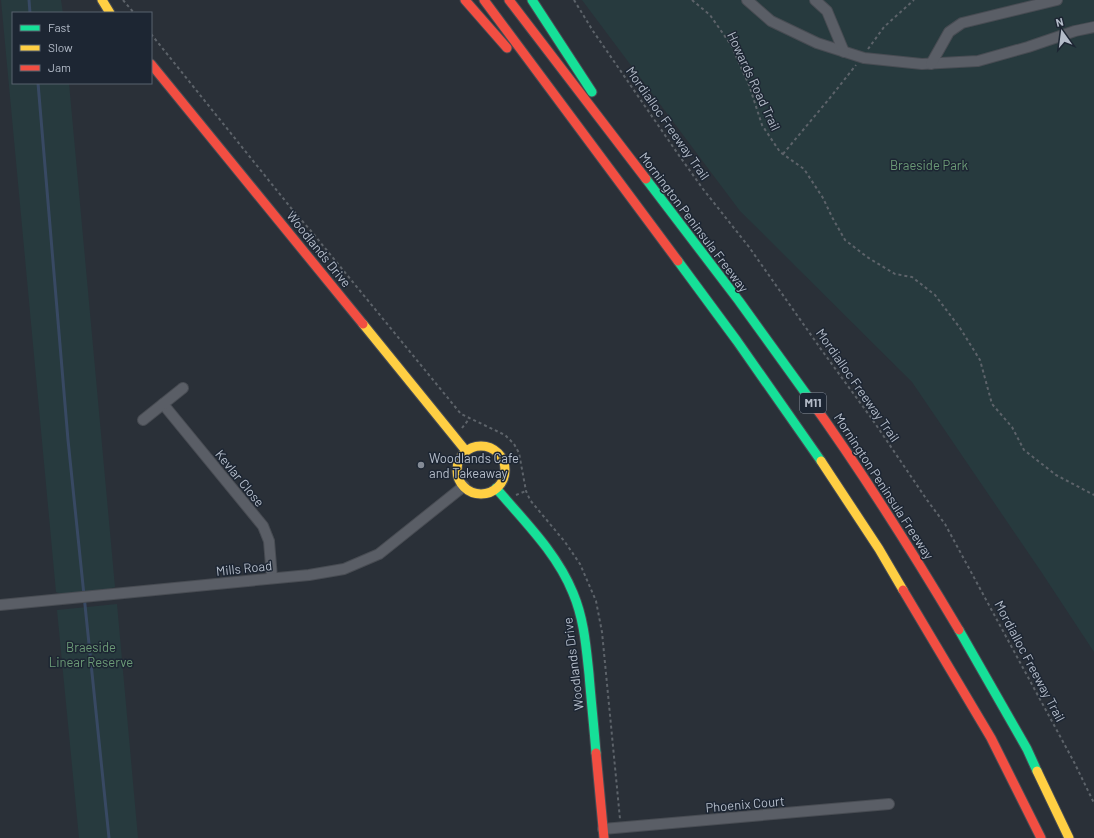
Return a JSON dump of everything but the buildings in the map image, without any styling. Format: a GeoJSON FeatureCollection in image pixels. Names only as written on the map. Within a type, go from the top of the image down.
{"type":"FeatureCollection","features":[{"type":"Feature","properties":{"kind":"main road"},"geometry":{"type":"LineString","coordinates":[[102,0],[109,12]]}},
{"type":"Feature","properties":{"kind":"main road"},"geometry":{"type":"LineString","coordinates":[[465,0],[593,146]]}},
{"type":"Feature","properties":{"kind":"main road","name":"M11"},"geometry":{"type":"LineString","coordinates":[[484,0],[737,341],[812,446],[879,549],[991,738],[1040,838]]}},
{"type":"Feature","properties":{"kind":"main road","name":"Mornington Peninsula Freeway"},"geometry":{"type":"LineString","coordinates":[[509,0],[739,301],[834,433],[905,540],[965,640],[1027,749],[1069,838]]}},
{"type":"Feature","properties":{"kind":"main road"},"geometry":{"type":"LineString","coordinates":[[532,0],[610,120],[788,362],[834,433]]}},
{"type":"Feature","properties":{"kind":"main road","name":"Woodlands Drive"},"geometry":{"type":"LineString","coordinates":[[152,65],[466,451]]}},
{"type":"Feature","properties":{"kind":"main road"},"geometry":{"type":"LineString","coordinates":[[478,445],[495,449],[500,454],[505,468],[505,476],[502,483],[484,494],[476,493],[464,486],[459,480],[457,466],[466,451],[478,445]]}},
{"type":"Feature","properties":{"kind":"main road","name":"Woodlands Drive"},"geometry":{"type":"LineString","coordinates":[[496,488],[553,558],[568,581],[579,608],[585,636],[603,834]]}},
{"type":"Feature","properties":{"kind":"street"},"geometry":{"type":"LineString","coordinates":[[747,0],[771,21],[817,43],[861,57],[922,64],[978,61],[1028,47],[1075,31],[1094,27]]}},
{"type":"Feature","properties":{"kind":"street"},"geometry":{"type":"LineString","coordinates":[[815,0],[827,10],[844,52]]}},
{"type":"Feature","properties":{"kind":"street"},"geometry":{"type":"LineString","coordinates":[[931,64],[949,32],[962,23],[1057,0]]}},
{"type":"Feature","properties":{"kind":"street"},"geometry":{"type":"LineString","coordinates":[[143,420],[182,388]]}},
{"type":"Feature","properties":{"kind":"street","name":"Kevlar Close"},"geometry":{"type":"LineString","coordinates":[[163,404],[263,526],[269,541],[272,578]]}},
{"type":"Feature","properties":{"kind":"street","name":"Mills Road"},"geometry":{"type":"LineString","coordinates":[[0,605],[309,575],[344,570],[379,554],[464,486]]}},
{"type":"Feature","properties":{"kind":"street","name":"Phoenix Court"},"geometry":{"type":"LineString","coordinates":[[603,834],[889,804]]}},
{"type":"Feature","properties":{"kind":"path"},"geometry":{"type":"LineString","coordinates":[[124,0],[133,12]]}},
{"type":"Feature","properties":{"kind":"path","name":"Mordialloc Freeway Trail"},"geometry":{"type":"LineString","coordinates":[[574,0],[593,31],[678,154],[703,189],[758,259],[945,524],[1074,762],[1094,803]]}},
{"type":"Feature","properties":{"kind":"path","name":"Howards Road Trail"},"geometry":{"type":"LineString","coordinates":[[692,0],[710,16],[731,45],[749,85],[762,125],[783,154],[804,169],[823,198],[845,240],[867,257],[895,274],[912,277],[935,295],[960,328],[980,360],[992,404],[1012,427],[1024,450],[1056,475],[1094,495]]}},
{"type":"Feature","properties":{"kind":"path"},"geometry":{"type":"LineString","coordinates":[[783,154],[847,77],[884,27],[914,0]]}},
{"type":"Feature","properties":{"kind":"path"},"geometry":{"type":"LineString","coordinates":[[152,35],[259,169],[411,352],[453,405],[461,414],[469,419]]}},
{"type":"Feature","properties":{"kind":"green space"},"geometry":{"type":"Polygon","coordinates":[[[1,0],[61,0],[63,12],[12,12],[12,84],[69,84],[115,587],[110,589],[62,594],[56,592],[1,0]]]}},
{"type":"Feature","properties":{"kind":"green space","name":"Braeside Park"},"geometry":{"type":"Polygon","coordinates":[[[582,0],[1094,0],[1094,652],[912,382],[740,211],[582,0]]]}},
{"type":"Feature","properties":{"kind":"green space","name":"Braeside Linear Reserve"},"geometry":{"type":"Polygon","coordinates":[[[117,604],[138,838],[79,838],[57,610],[117,604]]]}},
{"type":"Feature","properties":{"kind":"waterway"},"geometry":{"type":"LineString","coordinates":[[29,0],[30,12]]}},
{"type":"Feature","properties":{"kind":"waterway"},"geometry":{"type":"LineString","coordinates":[[38,84],[68,440],[109,838]]}},
{"type":"Feature","properties":{"kind":"traffic: fast"},"geometry":{"type":"LineString","coordinates":[[532,0],[592,92]]}},
{"type":"Feature","properties":{"kind":"traffic: fast"},"geometry":{"type":"LineString","coordinates":[[646,179],[739,301],[809,398]]}},
{"type":"Feature","properties":{"kind":"traffic: fast"},"geometry":{"type":"LineString","coordinates":[[678,261],[737,341],[821,461]]}},
{"type":"Feature","properties":{"kind":"traffic: fast"},"geometry":{"type":"LineString","coordinates":[[496,488],[549,551],[566,578],[577,603],[586,643],[596,753]]}},
{"type":"Feature","properties":{"kind":"traffic: fast"},"geometry":{"type":"LineString","coordinates":[[959,630],[1027,749],[1037,771]]}},
{"type":"Feature","properties":{"kind":"traffic: slow"},"geometry":{"type":"LineString","coordinates":[[102,0],[109,12]]}},
{"type":"Feature","properties":{"kind":"traffic: slow"},"geometry":{"type":"LineString","coordinates":[[363,324],[466,451]]}},
{"type":"Feature","properties":{"kind":"traffic: slow"},"geometry":{"type":"LineString","coordinates":[[476,446],[486,446],[498,453],[505,465],[505,470],[505,475],[498,487],[486,494],[476,494],[468,490],[461,483],[457,475],[457,465],[461,457],[468,450],[476,446]]}},
{"type":"Feature","properties":{"kind":"traffic: slow"},"geometry":{"type":"LineString","coordinates":[[821,461],[879,549],[903,590]]}},
{"type":"Feature","properties":{"kind":"traffic: slow"},"geometry":{"type":"LineString","coordinates":[[1037,771],[1069,838]]}},
{"type":"Feature","properties":{"kind":"traffic: jam"},"geometry":{"type":"LineString","coordinates":[[465,0],[507,48]]}},
{"type":"Feature","properties":{"kind":"traffic: jam"},"geometry":{"type":"LineString","coordinates":[[484,0],[678,261]]}},
{"type":"Feature","properties":{"kind":"traffic: jam"},"geometry":{"type":"LineString","coordinates":[[509,0],[646,179]]}},
{"type":"Feature","properties":{"kind":"traffic: jam"},"geometry":{"type":"LineString","coordinates":[[152,65],[363,324]]}},
{"type":"Feature","properties":{"kind":"traffic: jam"},"geometry":{"type":"LineString","coordinates":[[809,398],[887,512],[959,630]]}},
{"type":"Feature","properties":{"kind":"traffic: jam"},"geometry":{"type":"LineString","coordinates":[[903,590],[991,738],[1041,838]]}},
{"type":"Feature","properties":{"kind":"traffic: jam"},"geometry":{"type":"LineString","coordinates":[[596,753],[604,838]]}},
{"type":"Feature","properties":{"kind":"place","name":"Woodlands Cafe and Takeaway"},"geometry":{"type":"Point","coordinates":[421,465]}}]}
